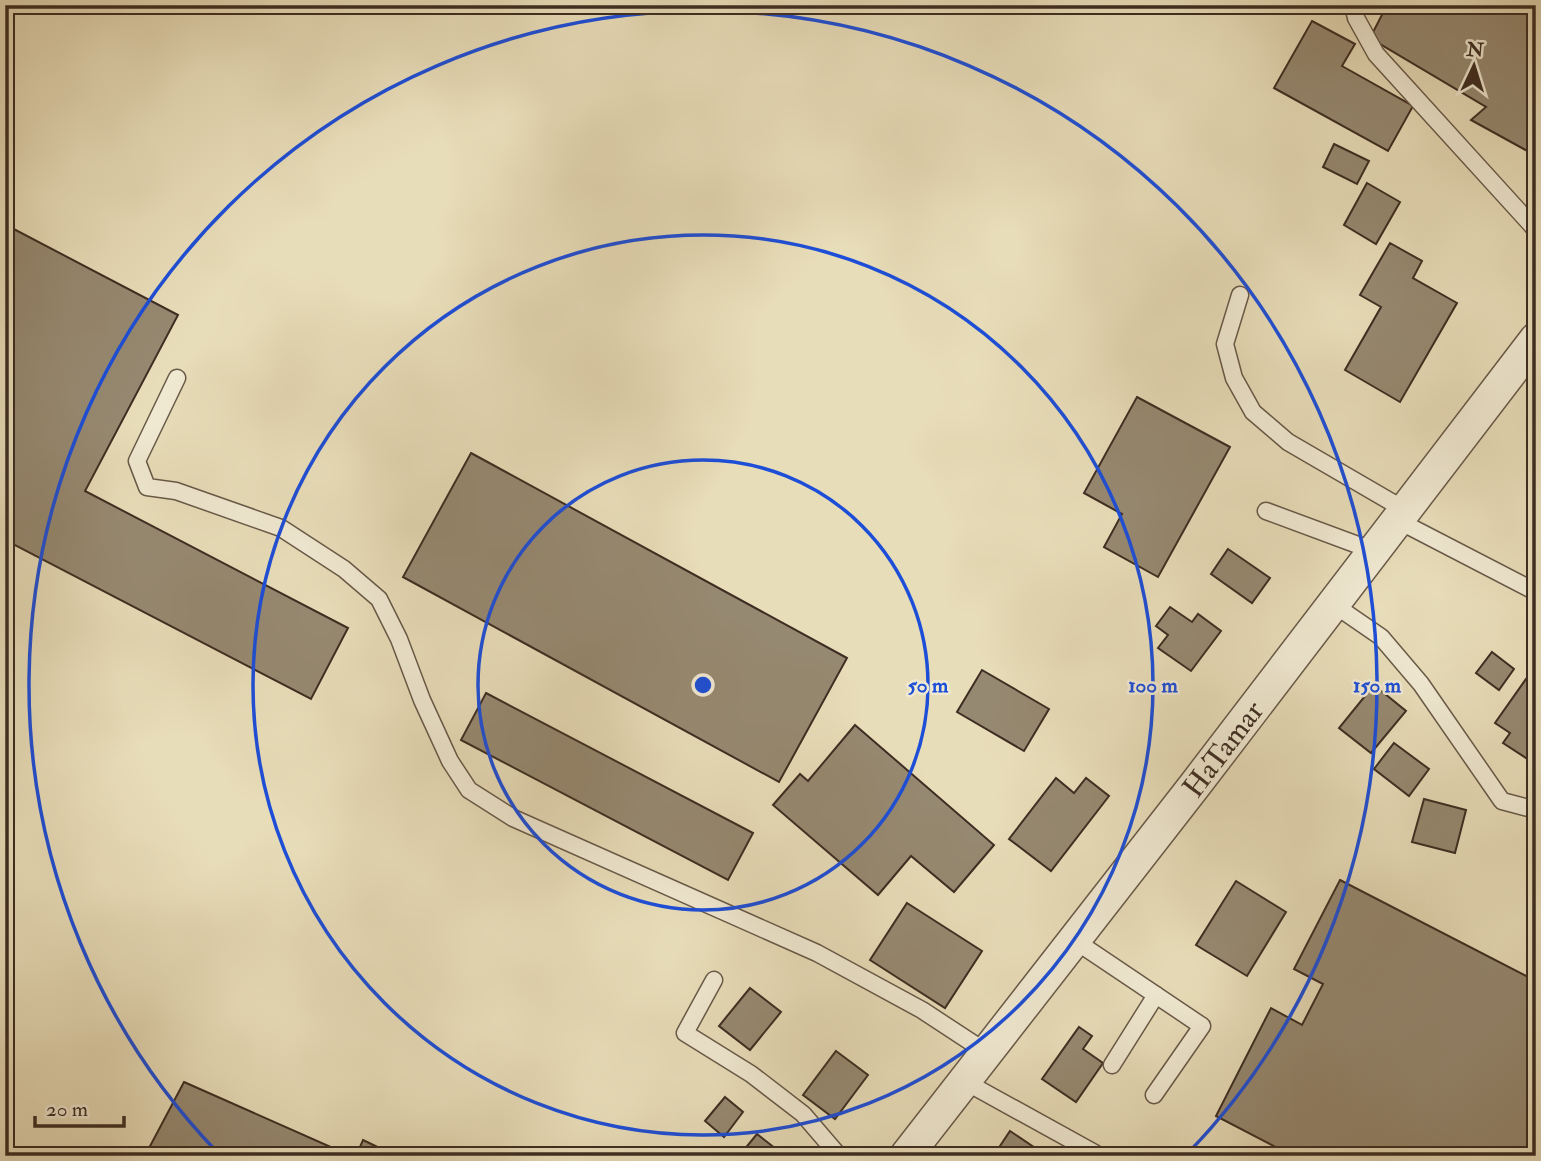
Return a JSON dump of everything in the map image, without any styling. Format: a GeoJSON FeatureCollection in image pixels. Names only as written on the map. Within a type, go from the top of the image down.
{"type":"FeatureCollection","features":[{"type":"Feature","properties":{"kind":"street","name":"HaTamar"},"geometry":{"type":"LineString","coordinates":[[906,1156],[1536,339]]}},
{"type":"Feature","properties":{"kind":"lane"},"geometry":{"type":"LineString","coordinates":[[1353,5],[1356,18],[1376,54],[1536,230]]}},
{"type":"Feature","properties":{"kind":"lane"},"geometry":{"type":"LineString","coordinates":[[1240,295],[1225,344],[1234,377],[1253,412],[1288,442],[1401,515],[1536,592]]}},
{"type":"Feature","properties":{"kind":"lane"},"geometry":{"type":"LineString","coordinates":[[177,378],[137,461],[147,487],[176,491],[281,528],[344,569],[379,599],[399,639],[422,700],[450,761],[468,790],[513,818],[817,953],[922,1010],[986,1052]]}},
{"type":"Feature","properties":{"kind":"lane"},"geometry":{"type":"LineString","coordinates":[[1266,511],[1374,551]]}},
{"type":"Feature","properties":{"kind":"lane"},"geometry":{"type":"LineString","coordinates":[[1333,604],[1381,637],[1421,684],[1502,801],[1536,810]]}},
{"type":"Feature","properties":{"kind":"lane"},"geometry":{"type":"LineString","coordinates":[[1074,940],[1202,1026],[1154,1095]]}},
{"type":"Feature","properties":{"kind":"lane"},"geometry":{"type":"LineString","coordinates":[[714,980],[685,1033],[751,1074],[803,1114],[839,1156]]}},
{"type":"Feature","properties":{"kind":"lane"},"geometry":{"type":"LineString","coordinates":[[1112,1065],[1156,995]]}},
{"type":"Feature","properties":{"kind":"lane"},"geometry":{"type":"LineString","coordinates":[[964,1081],[1100,1156]]}},
{"type":"Feature","properties":{"kind":"building"},"geometry":{"type":"Polygon","coordinates":[[[1387,5],[1536,5],[1536,143],[1531,153],[1471,120],[1486,107],[1370,38],[1387,5]]]}},
{"type":"Feature","properties":{"kind":"building"},"geometry":{"type":"Polygon","coordinates":[[[1312,21],[1355,44],[1342,66],[1413,106],[1388,151],[1274,88],[1312,21]]]}},
{"type":"Feature","properties":{"kind":"building"},"geometry":{"type":"Polygon","coordinates":[[[1334,144],[1369,161],[1357,184],[1323,167],[1334,144]]]}},
{"type":"Feature","properties":{"kind":"building"},"geometry":{"type":"Polygon","coordinates":[[[1367,183],[1400,202],[1376,244],[1344,225],[1367,183]]]}},
{"type":"Feature","properties":{"kind":"building"},"geometry":{"type":"Polygon","coordinates":[[[8,226],[178,315],[85,491],[348,628],[311,699],[5,540],[5,231],[8,226]]]}},
{"type":"Feature","properties":{"kind":"building"},"geometry":{"type":"Polygon","coordinates":[[[1390,243],[1422,261],[1413,278],[1457,303],[1400,402],[1345,370],[1381,307],[1360,295],[1390,243]]]}},
{"type":"Feature","properties":{"kind":"building"},"geometry":{"type":"Polygon","coordinates":[[[1137,397],[1230,447],[1158,577],[1104,547],[1122,514],[1084,493],[1137,397]]]}},
{"type":"Feature","properties":{"kind":"building"},"geometry":{"type":"Polygon","coordinates":[[[471,453],[847,658],[779,782],[403,577],[471,453]]]}},
{"type":"Feature","properties":{"kind":"building"},"geometry":{"type":"Polygon","coordinates":[[[1228,549],[1270,578],[1252,603],[1211,574],[1228,549]]]}},
{"type":"Feature","properties":{"kind":"building"},"geometry":{"type":"Polygon","coordinates":[[[1170,607],[1192,622],[1198,614],[1221,631],[1191,671],[1158,648],[1168,635],[1156,626],[1170,607]]]}},
{"type":"Feature","properties":{"kind":"building"},"geometry":{"type":"Polygon","coordinates":[[[1492,652],[1514,669],[1499,690],[1476,673],[1492,652]]]}},
{"type":"Feature","properties":{"kind":"building"},"geometry":{"type":"Polygon","coordinates":[[[982,670],[1049,709],[1024,751],[957,712],[982,670]]]}},
{"type":"Feature","properties":{"kind":"building"},"geometry":{"type":"Polygon","coordinates":[[[1526,679],[1536,686],[1536,756],[1532,762],[1503,743],[1510,733],[1495,723],[1526,679]]]}},
{"type":"Feature","properties":{"kind":"building"},"geometry":{"type":"Polygon","coordinates":[[[1374,685],[1406,711],[1371,753],[1339,728],[1374,685]]]}},
{"type":"Feature","properties":{"kind":"building"},"geometry":{"type":"Polygon","coordinates":[[[486,693],[753,833],[728,880],[461,740],[486,693]]]}},
{"type":"Feature","properties":{"kind":"building"},"geometry":{"type":"Polygon","coordinates":[[[855,725],[994,845],[954,892],[911,856],[878,895],[773,805],[800,774],[808,781],[855,725]]]}},
{"type":"Feature","properties":{"kind":"building"},"geometry":{"type":"Polygon","coordinates":[[[1394,743],[1429,769],[1409,796],[1374,769],[1394,743]]]}},
{"type":"Feature","properties":{"kind":"building"},"geometry":{"type":"Polygon","coordinates":[[[1056,778],[1074,793],[1086,778],[1109,796],[1051,871],[1009,839],[1056,778]]]}},
{"type":"Feature","properties":{"kind":"building"},"geometry":{"type":"Polygon","coordinates":[[[1424,799],[1466,810],[1455,853],[1412,842],[1424,799]]]}},
{"type":"Feature","properties":{"kind":"building"},"geometry":{"type":"Polygon","coordinates":[[[1340,880],[1536,981],[1536,1156],[1293,1156],[1216,1116],[1271,1008],[1302,1025],[1323,984],[1294,969],[1340,880]]]}},
{"type":"Feature","properties":{"kind":"building"},"geometry":{"type":"Polygon","coordinates":[[[1236,881],[1286,912],[1247,976],[1196,945],[1236,881]]]}},
{"type":"Feature","properties":{"kind":"building"},"geometry":{"type":"Polygon","coordinates":[[[907,903],[982,951],[945,1008],[870,960],[907,903]]]}},
{"type":"Feature","properties":{"kind":"building"},"geometry":{"type":"Polygon","coordinates":[[[750,988],[781,1012],[750,1050],[719,1026],[750,988]]]}},
{"type":"Feature","properties":{"kind":"building"},"geometry":{"type":"Polygon","coordinates":[[[1079,1027],[1092,1036],[1083,1049],[1103,1063],[1076,1102],[1042,1079],[1079,1027]]]}},
{"type":"Feature","properties":{"kind":"building"},"geometry":{"type":"Polygon","coordinates":[[[836,1051],[868,1075],[835,1119],[803,1095],[836,1051]]]}},
{"type":"Feature","properties":{"kind":"building"},"geometry":{"type":"Polygon","coordinates":[[[184,1082],[351,1156],[163,1156],[148,1150],[184,1082]]]}},
{"type":"Feature","properties":{"kind":"building"},"geometry":{"type":"Polygon","coordinates":[[[725,1097],[743,1112],[724,1137],[705,1121],[725,1097]]]}},
{"type":"Feature","properties":{"kind":"building"},"geometry":{"type":"Polygon","coordinates":[[[1010,1131],[1047,1156],[1007,1156],[998,1149],[1010,1131]]]}},
{"type":"Feature","properties":{"kind":"building"},"geometry":{"type":"Polygon","coordinates":[[[757,1134],[785,1156],[739,1156],[757,1134]]]}},
{"type":"Feature","properties":{"kind":"building"},"geometry":{"type":"Polygon","coordinates":[[[363,1140],[396,1156],[356,1156],[363,1140]]]}}]}
